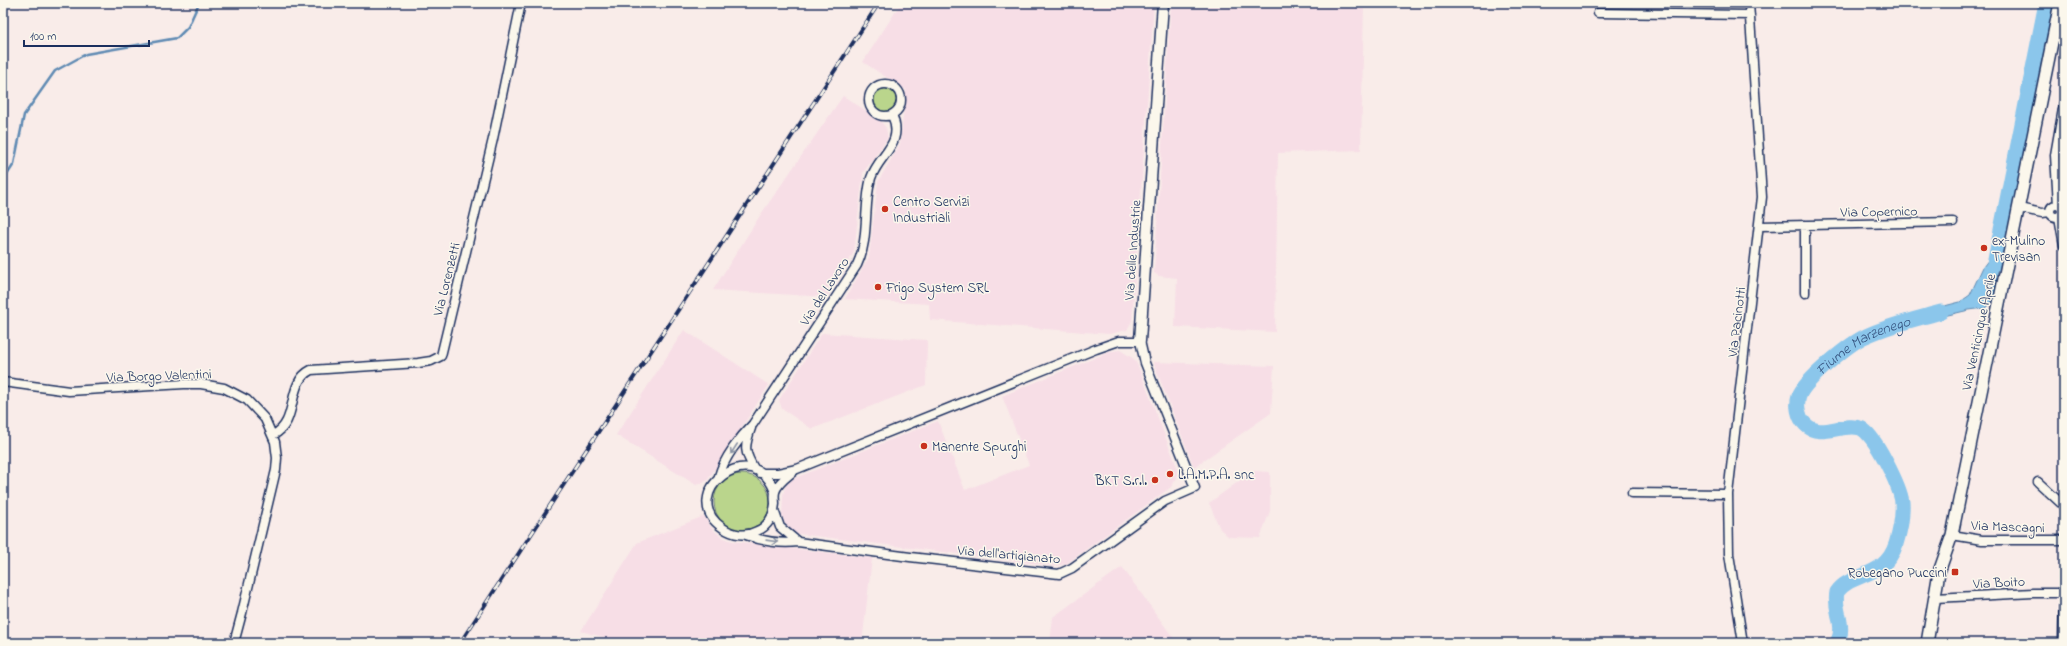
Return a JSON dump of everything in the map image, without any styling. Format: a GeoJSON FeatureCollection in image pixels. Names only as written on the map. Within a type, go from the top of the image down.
{"type":"FeatureCollection","features":[{"type":"Feature","properties":{"kind":"main road","name":"Via Venticinque Aprile"},"geometry":{"type":"LineString","coordinates":[[1927,643],[1939,572],[1952,535],[2060,3]]}},
{"type":"Feature","properties":{"kind":"street","name":"Via Lorenzetti"},"geometry":{"type":"LineString","coordinates":[[273,435],[279,432],[289,416],[299,380],[311,370],[322,368],[418,363],[431,361],[440,356],[493,139],[521,3]]}},
{"type":"Feature","properties":{"kind":"street","name":"Via delle Industrie"},"geometry":{"type":"LineString","coordinates":[[1163,3],[1140,340],[1145,363],[1194,488]]}},
{"type":"Feature","properties":{"kind":"street","name":"Via Pacinotti"},"geometry":{"type":"LineString","coordinates":[[1743,643],[1729,554],[1728,494],[1760,226],[1762,197],[1749,3]]}},
{"type":"Feature","properties":{"kind":"street"},"geometry":{"type":"LineString","coordinates":[[1598,13],[1750,15]]}},
{"type":"Feature","properties":{"kind":"street"},"geometry":{"type":"LineString","coordinates":[[2064,103],[2060,144],[2055,155],[2064,245]]}},
{"type":"Feature","properties":{"kind":"street","name":"Via del Lavoro"},"geometry":{"type":"LineString","coordinates":[[719,476],[721,468],[745,432],[753,424],[859,261],[871,177],[895,136],[892,114]]}},
{"type":"Feature","properties":{"kind":"street"},"geometry":{"type":"LineString","coordinates":[[2019,208],[2042,213],[2050,212],[2051,207],[2061,211]]}},
{"type":"Feature","properties":{"kind":"street","name":"Via Copernico"},"geometry":{"type":"LineString","coordinates":[[1760,226],[1953,222]]}},
{"type":"Feature","properties":{"kind":"street"},"geometry":{"type":"LineString","coordinates":[[1805,225],[1805,293]]}},
{"type":"Feature","properties":{"kind":"street"},"geometry":{"type":"LineString","coordinates":[[719,476],[737,468],[757,472],[778,473],[797,468],[1096,349],[1119,342],[1140,340]]}},
{"type":"Feature","properties":{"kind":"street","name":"Via Borgo Valentini"},"geometry":{"type":"LineString","coordinates":[[3,382],[69,391],[184,384],[214,385],[236,393],[247,400],[265,419],[273,435],[277,458],[276,470],[234,643]]}},
{"type":"Feature","properties":{"kind":"street","name":"Via del Lavoro"},"geometry":{"type":"LineString","coordinates":[[753,424],[746,443],[746,452],[757,472]]}},
{"type":"Feature","properties":{"kind":"street"},"geometry":{"type":"LineString","coordinates":[[746,535],[763,528],[769,521],[774,510],[775,492],[783,479],[797,468]]}},
{"type":"Feature","properties":{"kind":"street"},"geometry":{"type":"LineString","coordinates":[[757,472],[770,482],[775,492]]}},
{"type":"Feature","properties":{"kind":"street","name":"Via dell'artigianato"},"geometry":{"type":"LineString","coordinates":[[719,476],[710,491],[708,505],[710,512],[719,525],[728,531],[755,538],[786,543],[798,542],[910,558],[1060,574],[1072,568],[1165,501],[1194,488]]}},
{"type":"Feature","properties":{"kind":"street"},"geometry":{"type":"LineString","coordinates":[[2038,482],[2064,506]]}},
{"type":"Feature","properties":{"kind":"street"},"geometry":{"type":"LineString","coordinates":[[1632,493],[1728,494]]}},
{"type":"Feature","properties":{"kind":"street"},"geometry":{"type":"LineString","coordinates":[[774,510],[780,527],[798,542]]}},
{"type":"Feature","properties":{"kind":"street","name":"Via Mascagni"},"geometry":{"type":"LineString","coordinates":[[1952,535],[1982,540],[2064,540]]}},
{"type":"Feature","properties":{"kind":"street"},"geometry":{"type":"LineString","coordinates":[[2063,643],[2064,593]]}},
{"type":"Feature","properties":{"kind":"street","name":"Via Boito"},"geometry":{"type":"LineString","coordinates":[[1934,598],[2064,593]]}},
{"type":"Feature","properties":{"kind":"shaded area"},"geometry":{"type":"Polygon","coordinates":[[[901,3],[1154,3],[1132,321],[1127,330],[1109,334],[930,320],[929,304],[845,299],[869,257],[878,182],[900,144],[906,90],[863,62],[901,3]]]}},
{"type":"Feature","properties":{"kind":"shaded area"},"geometry":{"type":"Polygon","coordinates":[[[1171,3],[1364,3],[1361,150],[1278,153],[1275,332],[1175,327],[1177,278],[1159,276],[1154,273],[1171,3]]]}},
{"type":"Feature","properties":{"kind":"shaded area"},"geometry":{"type":"Polygon","coordinates":[[[843,96],[879,119],[886,128],[888,138],[863,173],[854,252],[827,297],[713,290],[761,214],[843,96]]]}},
{"type":"Feature","properties":{"kind":"shaded area"},"geometry":{"type":"Polygon","coordinates":[[[684,330],[769,385],[707,481],[696,485],[616,435],[684,330]]]}},
{"type":"Feature","properties":{"kind":"shaded area"},"geometry":{"type":"Polygon","coordinates":[[[822,333],[927,340],[926,385],[812,429],[782,409],[779,400],[822,333]]]}},
{"type":"Feature","properties":{"kind":"shaded area"},"geometry":{"type":"Polygon","coordinates":[[[1120,350],[1134,359],[1138,366],[1177,467],[1177,478],[1171,487],[1066,564],[1055,566],[799,534],[792,532],[784,522],[782,515],[783,495],[785,487],[790,480],[938,421],[965,490],[1029,465],[1002,396],[1112,351],[1120,350]]]}},
{"type":"Feature","properties":{"kind":"shaded area"},"geometry":{"type":"Polygon","coordinates":[[[1153,362],[1274,366],[1271,413],[1194,467],[1153,362]]]}},
{"type":"Feature","properties":{"kind":"shaded area"},"geometry":{"type":"Polygon","coordinates":[[[1253,471],[1270,472],[1270,511],[1260,538],[1229,537],[1220,529],[1209,503],[1253,471]]]}},
{"type":"Feature","properties":{"kind":"shaded area"},"geometry":{"type":"Polygon","coordinates":[[[704,516],[713,530],[724,538],[732,541],[872,558],[862,643],[624,643],[581,631],[637,543],[704,516]]]}},
{"type":"Feature","properties":{"kind":"shaded area"},"geometry":{"type":"Polygon","coordinates":[[[1122,567],[1177,643],[1050,643],[1053,617],[1122,567]]]}},
{"type":"Feature","properties":{"kind":"green space"},"geometry":{"type":"Polygon","coordinates":[[[885,88],[893,92],[897,100],[893,108],[885,112],[877,108],[873,100],[877,92],[885,88]]]}},
{"type":"Feature","properties":{"kind":"green space"},"geometry":{"type":"Polygon","coordinates":[[[736,474],[748,474],[758,478],[766,486],[770,496],[770,508],[766,518],[758,526],[748,530],[736,530],[726,526],[718,518],[714,508],[714,496],[718,486],[726,478],[736,474]]]}},
{"type":"Feature","properties":{"kind":"water"},"geometry":{"type":"Polygon","coordinates":[[[1995,244],[2001,245],[1995,292],[1991,303],[1985,308],[1969,310],[1923,321],[1921,312],[1960,302],[1970,295],[1983,267],[1992,255],[1995,244]]]}},
{"type":"Feature","properties":{"kind":"waterway"},"geometry":{"type":"LineString","coordinates":[[3,181],[14,164],[24,115],[55,71],[86,54],[177,38],[188,27],[199,3]]}},
{"type":"Feature","properties":{"kind":"waterway","name":"Fiume Marzenego"},"geometry":{"type":"LineString","coordinates":[[1994,265],[2046,3]]}},
{"type":"Feature","properties":{"kind":"waterway","name":"Fiume Marzenego"},"geometry":{"type":"LineString","coordinates":[[1837,643],[1841,630],[1836,599],[1837,592],[1851,581],[1876,569],[1891,555],[1900,529],[1902,502],[1897,485],[1886,461],[1866,432],[1860,428],[1853,427],[1824,431],[1811,429],[1805,424],[1799,414],[1799,396],[1803,389],[1819,372],[1839,354],[1859,340],[1893,325],[1941,312]]}},
{"type":"Feature","properties":{"kind":"railway"},"geometry":{"type":"LineString","coordinates":[[460,643],[879,3]]}},
{"type":"Feature","properties":{"kind":"place","name":"Centro Servizi Industriali"},"geometry":{"type":"Point","coordinates":[885,209]}},
{"type":"Feature","properties":{"kind":"place","name":"ex-Mulino Trevisan"},"geometry":{"type":"Point","coordinates":[1984,248]}},
{"type":"Feature","properties":{"kind":"place","name":"Frigo System SRL"},"geometry":{"type":"Point","coordinates":[878,287]}},
{"type":"Feature","properties":{"kind":"place","name":"Manente Spurghi"},"geometry":{"type":"Point","coordinates":[924,446]}},
{"type":"Feature","properties":{"kind":"place","name":"L.A.M.P.A. snc"},"geometry":{"type":"Point","coordinates":[1170,474]}},
{"type":"Feature","properties":{"kind":"place","name":"BKT S.r.l."},"geometry":{"type":"Point","coordinates":[1155,480]}},
{"type":"Feature","properties":{"kind":"place","name":"Robegano Puccini"},"geometry":{"type":"Point","coordinates":[1955,572]}}]}
